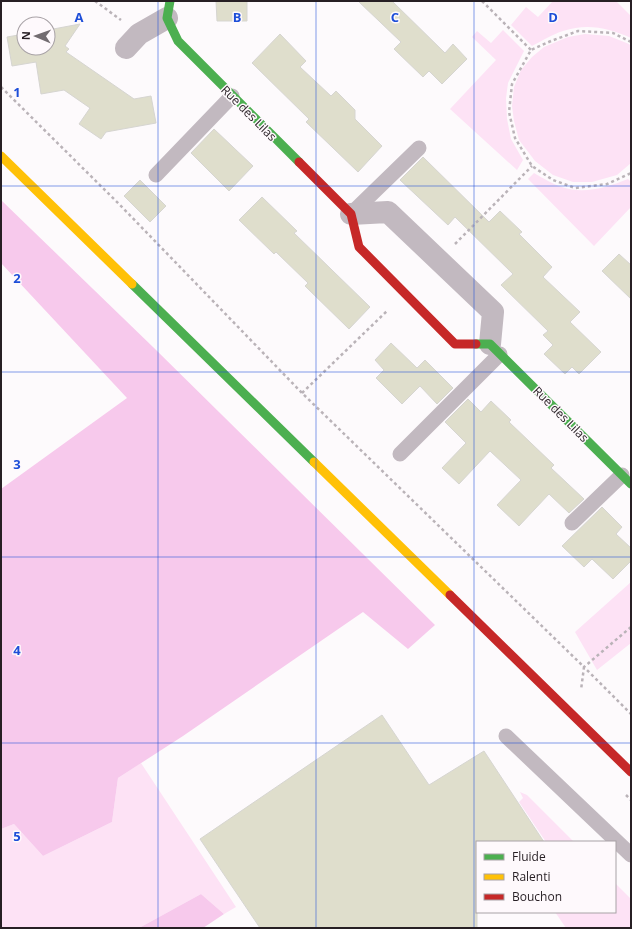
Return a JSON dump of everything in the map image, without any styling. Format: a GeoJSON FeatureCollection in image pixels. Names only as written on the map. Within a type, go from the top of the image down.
{"type":"FeatureCollection","features":[{"type":"Feature","properties":{"kind":"street"},"geometry":{"type":"LineString","coordinates":[[133,41],[169,9]]}},
{"type":"Feature","properties":{"kind":"street","name":"Rue des Lilas"},"geometry":{"type":"LineString","coordinates":[[169,9],[178,41],[351,214]]}},
{"type":"Feature","properties":{"kind":"street"},"geometry":{"type":"LineString","coordinates":[[1,156],[631,772]]}},
{"type":"Feature","properties":{"kind":"street"},"geometry":{"type":"LineString","coordinates":[[388,212],[493,312],[495,349],[455,344],[359,247],[351,214],[388,212]]}},
{"type":"Feature","properties":{"kind":"street","name":"Rue des Lilas"},"geometry":{"type":"LineString","coordinates":[[495,349],[627,479]]}},
{"type":"Feature","properties":{"kind":"lane"},"geometry":{"type":"LineString","coordinates":[[156,175],[232,96]]}},
{"type":"Feature","properties":{"kind":"lane"},"geometry":{"type":"LineString","coordinates":[[351,214],[419,148]]}},
{"type":"Feature","properties":{"kind":"lane"},"geometry":{"type":"LineString","coordinates":[[400,454],[495,349]]}},
{"type":"Feature","properties":{"kind":"lane"},"geometry":{"type":"LineString","coordinates":[[572,523],[627,479]]}},
{"type":"Feature","properties":{"kind":"lane"},"geometry":{"type":"LineString","coordinates":[[506,736],[631,855]]}},
{"type":"Feature","properties":{"kind":"path"},"geometry":{"type":"LineString","coordinates":[[95,1],[133,41]]}},
{"type":"Feature","properties":{"kind":"path"},"geometry":{"type":"LineString","coordinates":[[482,1],[531,50]]}},
{"type":"Feature","properties":{"kind":"path"},"geometry":{"type":"LineString","coordinates":[[631,42],[613,33],[578,31],[551,40],[531,50],[512,84],[509,112],[515,138],[532,166],[553,180],[576,188],[607,184],[631,173]]}},
{"type":"Feature","properties":{"kind":"path"},"geometry":{"type":"LineString","coordinates":[[1,87],[120,205],[302,393],[631,714]]}},
{"type":"Feature","properties":{"kind":"path"},"geometry":{"type":"LineString","coordinates":[[581,693],[584,668],[631,627]]}},
{"type":"Feature","properties":{"kind":"shaded area"},"geometry":{"type":"Polygon","coordinates":[[[553,1],[616,1],[631,16],[631,38],[606,29],[581,27],[559,32],[532,46],[511,25],[526,7],[538,17],[553,1]]]}},
{"type":"Feature","properties":{"kind":"shaded area"},"geometry":{"type":"Polygon","coordinates":[[[503,30],[524,51],[508,83],[506,98],[507,119],[511,139],[523,160],[517,170],[450,109],[496,60],[472,37],[477,31],[491,43],[503,30]]]}},
{"type":"Feature","properties":{"kind":"shaded area"},"geometry":{"type":"Polygon","coordinates":[[[585,34],[609,36],[631,46],[631,163],[617,175],[592,182],[573,182],[553,175],[535,161],[519,140],[512,106],[514,87],[521,70],[532,57],[544,47],[568,37],[585,34]]]}},
{"type":"Feature","properties":{"kind":"shaded area"},"geometry":{"type":"Polygon","coordinates":[[[534,173],[558,186],[579,190],[596,189],[628,179],[631,182],[631,207],[594,246],[528,179],[534,173]]]}},
{"type":"Feature","properties":{"kind":"shaded area"},"geometry":{"type":"Polygon","coordinates":[[[1,200],[153,347],[435,625],[408,649],[363,612],[183,736],[118,778],[112,822],[43,856],[14,824],[1,829],[1,489],[127,398],[1,263],[1,200]]]}},
{"type":"Feature","properties":{"kind":"shaded area"},"geometry":{"type":"Polygon","coordinates":[[[631,582],[631,643],[597,670],[575,632],[631,582]]]}},
{"type":"Feature","properties":{"kind":"shaded area"},"geometry":{"type":"Polygon","coordinates":[[[141,763],[236,907],[224,914],[201,894],[139,928],[1,928],[1,829],[14,824],[43,856],[112,822],[118,778],[141,763]]]}},
{"type":"Feature","properties":{"kind":"shaded area"},"geometry":{"type":"Polygon","coordinates":[[[520,792],[527,795],[573,841],[545,841],[519,802],[523,798],[520,792]]]}},
{"type":"Feature","properties":{"kind":"shaded area"},"geometry":{"type":"Polygon","coordinates":[[[616,884],[631,899],[631,928],[566,928],[556,913],[616,913],[616,884]]]}},
{"type":"Feature","properties":{"kind":"shaded area"},"geometry":{"type":"Polygon","coordinates":[[[201,894],[224,914],[203,928],[139,928],[201,894]]]}},
{"type":"Feature","properties":{"kind":"building"},"geometry":{"type":"Polygon","coordinates":[[[216,1],[247,1],[247,21],[217,21],[216,1]]]}},
{"type":"Feature","properties":{"kind":"building"},"geometry":{"type":"Polygon","coordinates":[[[358,1],[392,1],[445,53],[453,44],[467,59],[442,84],[429,71],[423,77],[394,49],[401,42],[358,1]]]}},
{"type":"Feature","properties":{"kind":"building"},"geometry":{"type":"Polygon","coordinates":[[[80,24],[65,46],[69,49],[66,52],[134,99],[151,96],[156,123],[106,132],[101,139],[79,124],[90,108],[64,90],[41,94],[36,62],[12,66],[7,37],[16,35],[16,56],[56,56],[56,28],[80,24]]]}},
{"type":"Feature","properties":{"kind":"building"},"geometry":{"type":"Polygon","coordinates":[[[280,34],[306,61],[300,67],[331,96],[336,91],[355,110],[355,119],[382,146],[358,172],[306,122],[309,119],[252,63],[280,34]]]}},
{"type":"Feature","properties":{"kind":"building"},"geometry":{"type":"Polygon","coordinates":[[[214,129],[253,166],[229,191],[191,153],[214,129]]]}},
{"type":"Feature","properties":{"kind":"building"},"geometry":{"type":"Polygon","coordinates":[[[423,157],[489,222],[500,211],[522,232],[519,234],[552,267],[543,277],[580,312],[570,322],[601,352],[579,374],[572,367],[565,374],[544,354],[553,345],[543,335],[548,331],[501,285],[513,274],[455,217],[448,225],[400,180],[423,157]]]}},
{"type":"Feature","properties":{"kind":"building"},"geometry":{"type":"Polygon","coordinates":[[[140,180],[166,206],[150,222],[124,196],[140,180]]]}},
{"type":"Feature","properties":{"kind":"building"},"geometry":{"type":"Polygon","coordinates":[[[262,197],[297,231],[294,233],[370,307],[349,329],[305,286],[308,283],[276,252],[274,254],[239,220],[262,197]]]}},
{"type":"Feature","properties":{"kind":"building"},"geometry":{"type":"Polygon","coordinates":[[[619,254],[631,265],[631,299],[602,271],[619,254]]]}},
{"type":"Feature","properties":{"kind":"building"},"geometry":{"type":"Polygon","coordinates":[[[391,343],[417,368],[425,360],[453,388],[437,404],[420,386],[402,404],[376,378],[384,370],[375,360],[391,343]]]}},
{"type":"Feature","properties":{"kind":"building"},"geometry":{"type":"Polygon","coordinates":[[[468,399],[481,412],[491,401],[511,420],[509,422],[554,465],[551,468],[584,499],[569,513],[549,494],[519,526],[497,505],[521,480],[490,451],[459,484],[442,468],[466,443],[445,422],[468,399]]]}},
{"type":"Feature","properties":{"kind":"building"},"geometry":{"type":"Polygon","coordinates":[[[602,507],[622,527],[616,534],[631,548],[631,561],[613,579],[592,559],[584,567],[562,546],[602,507]]]}},
{"type":"Feature","properties":{"kind":"building"},"geometry":{"type":"Polygon","coordinates":[[[382,715],[429,785],[484,751],[543,841],[476,841],[477,928],[260,928],[200,839],[382,715]]]}},
{"type":"Feature","properties":{"kind":"traffic: fast"},"geometry":{"type":"LineString","coordinates":[[170,1],[167,18],[178,41],[299,162]]}},
{"type":"Feature","properties":{"kind":"traffic: fast"},"geometry":{"type":"LineString","coordinates":[[132,284],[314,462]]}},
{"type":"Feature","properties":{"kind":"traffic: fast"},"geometry":{"type":"LineString","coordinates":[[476,344],[490,344],[631,484]]}},
{"type":"Feature","properties":{"kind":"traffic: slow"},"geometry":{"type":"LineString","coordinates":[[1,156],[132,284]]}},
{"type":"Feature","properties":{"kind":"traffic: slow"},"geometry":{"type":"LineString","coordinates":[[314,462],[450,595]]}},
{"type":"Feature","properties":{"kind":"traffic: jam"},"geometry":{"type":"LineString","coordinates":[[299,162],[351,214],[359,247],[455,344],[476,344]]}},
{"type":"Feature","properties":{"kind":"traffic: jam"},"geometry":{"type":"LineString","coordinates":[[450,595],[631,772]]}}]}
